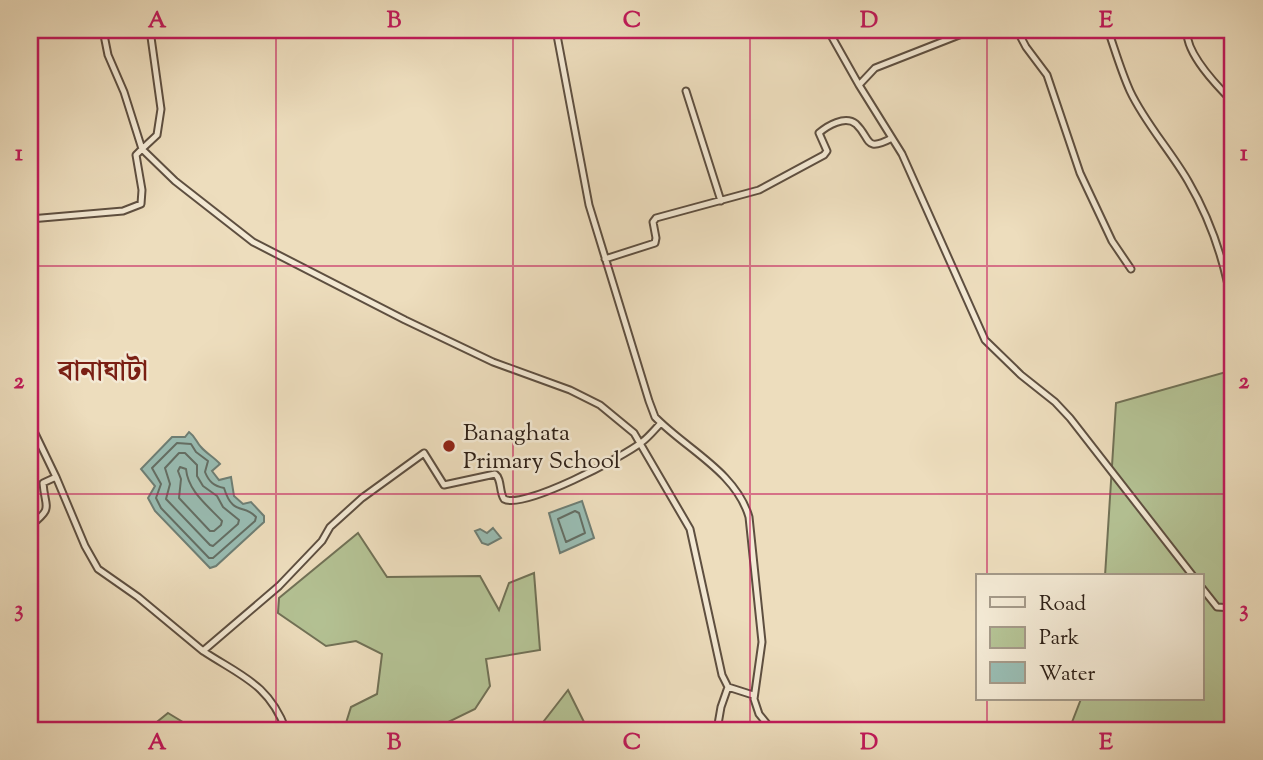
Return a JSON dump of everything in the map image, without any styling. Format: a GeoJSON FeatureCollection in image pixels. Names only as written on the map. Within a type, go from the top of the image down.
{"type":"FeatureCollection","features":[{"type":"Feature","properties":{"kind":"street"},"geometry":{"type":"LineString","coordinates":[[103,30],[108,55],[124,92],[142,149],[175,181],[253,242],[493,362],[570,390],[600,405],[634,433],[690,529],[722,675],[728,687],[753,695]]}},
{"type":"Feature","properties":{"kind":"street"},"geometry":{"type":"LineString","coordinates":[[30,219],[123,211],[141,204],[142,190],[136,155],[157,135],[160,122],[160,98],[150,30]]}},
{"type":"Feature","properties":{"kind":"street"},"geometry":{"type":"LineString","coordinates":[[556,30],[589,205],[655,417],[734,486],[749,517],[762,642],[753,695],[759,714],[772,730]]}},
{"type":"Feature","properties":{"kind":"street"},"geometry":{"type":"LineString","coordinates":[[828,30],[902,154],[985,340],[1070,418],[1191,574]]}},
{"type":"Feature","properties":{"kind":"street"},"geometry":{"type":"LineString","coordinates":[[859,85],[875,68],[972,30]]}},
{"type":"Feature","properties":{"kind":"street"},"geometry":{"type":"LineString","coordinates":[[1017,30],[1046,75],[1080,173],[1112,241],[1131,270]]}},
{"type":"Feature","properties":{"kind":"street"},"geometry":{"type":"LineString","coordinates":[[1108,30],[1130,90],[1207,216],[1228,277],[1233,312]]}},
{"type":"Feature","properties":{"kind":"street"},"geometry":{"type":"LineString","coordinates":[[1187,30],[1187,42],[1194,53],[1215,83],[1233,102]]}},
{"type":"Feature","properties":{"kind":"street"},"geometry":{"type":"LineString","coordinates":[[686,91],[721,201]]}},
{"type":"Feature","properties":{"kind":"street"},"geometry":{"type":"LineString","coordinates":[[605,259],[654,243],[656,238],[653,222],[656,218],[759,190],[824,155],[827,151],[819,133],[839,121],[848,120],[856,124],[865,139],[872,144],[892,138]]}},
{"type":"Feature","properties":{"kind":"street"},"geometry":{"type":"LineString","coordinates":[[30,423],[56,477],[80,537],[98,569],[138,597],[204,651],[257,685],[267,695],[286,730]]}},
{"type":"Feature","properties":{"kind":"street"},"geometry":{"type":"LineString","coordinates":[[204,651],[271,593],[322,541],[330,527],[362,498],[424,453],[444,485],[484,475],[498,476],[501,494],[508,502],[559,488],[641,443],[661,423]]}},
{"type":"Feature","properties":{"kind":"street"},"geometry":{"type":"LineString","coordinates":[[30,526],[48,506],[43,483],[56,477]]}},
{"type":"Feature","properties":{"kind":"street"},"geometry":{"type":"LineString","coordinates":[[1204,590],[1217,607],[1233,608]]}},
{"type":"Feature","properties":{"kind":"street"},"geometry":{"type":"LineString","coordinates":[[717,730],[728,687]]}},
{"type":"Feature","properties":{"kind":"green space"},"geometry":{"type":"Polygon","coordinates":[[[1233,370],[1233,730],[1069,730],[1081,700],[1204,700],[1204,574],[1105,574],[1116,403],[1233,370]]]}},
{"type":"Feature","properties":{"kind":"green space"},"geometry":{"type":"Polygon","coordinates":[[[358,533],[387,577],[480,576],[499,610],[509,583],[534,573],[540,650],[486,659],[490,686],[475,709],[432,730],[363,730],[346,723],[351,707],[377,694],[382,654],[356,641],[326,646],[278,613],[279,598],[358,533]]]}},
{"type":"Feature","properties":{"kind":"green space"},"geometry":{"type":"Polygon","coordinates":[[[568,690],[588,730],[537,730],[568,690]]]}},
{"type":"Feature","properties":{"kind":"green space"},"geometry":{"type":"Polygon","coordinates":[[[168,713],[196,730],[147,730],[168,713]]]}},
{"type":"Feature","properties":{"kind":"water"},"geometry":{"type":"Polygon","coordinates":[[[189,432],[220,464],[212,471],[219,480],[231,477],[234,496],[243,504],[251,502],[264,516],[264,522],[216,566],[210,568],[155,511],[148,498],[155,486],[141,469],[172,437],[185,437],[189,432]]]}},
{"type":"Feature","properties":{"kind":"water"},"geometry":{"type":"Polygon","coordinates":[[[582,501],[594,538],[560,553],[549,513],[582,501]]]}},
{"type":"Feature","properties":{"kind":"water"},"geometry":{"type":"Polygon","coordinates":[[[493,528],[501,538],[488,545],[482,543],[475,531],[480,529],[487,533],[493,528]]]}},
{"type":"Feature","properties":{"kind":"place","name":"Banaghata Primary School"},"geometry":{"type":"Point","coordinates":[449,446]}},
{"type":"Feature","properties":{"kind":"district","name":"বানাঘাটা"},"geometry":{"type":"Point","coordinates":[103,370]}}]}
